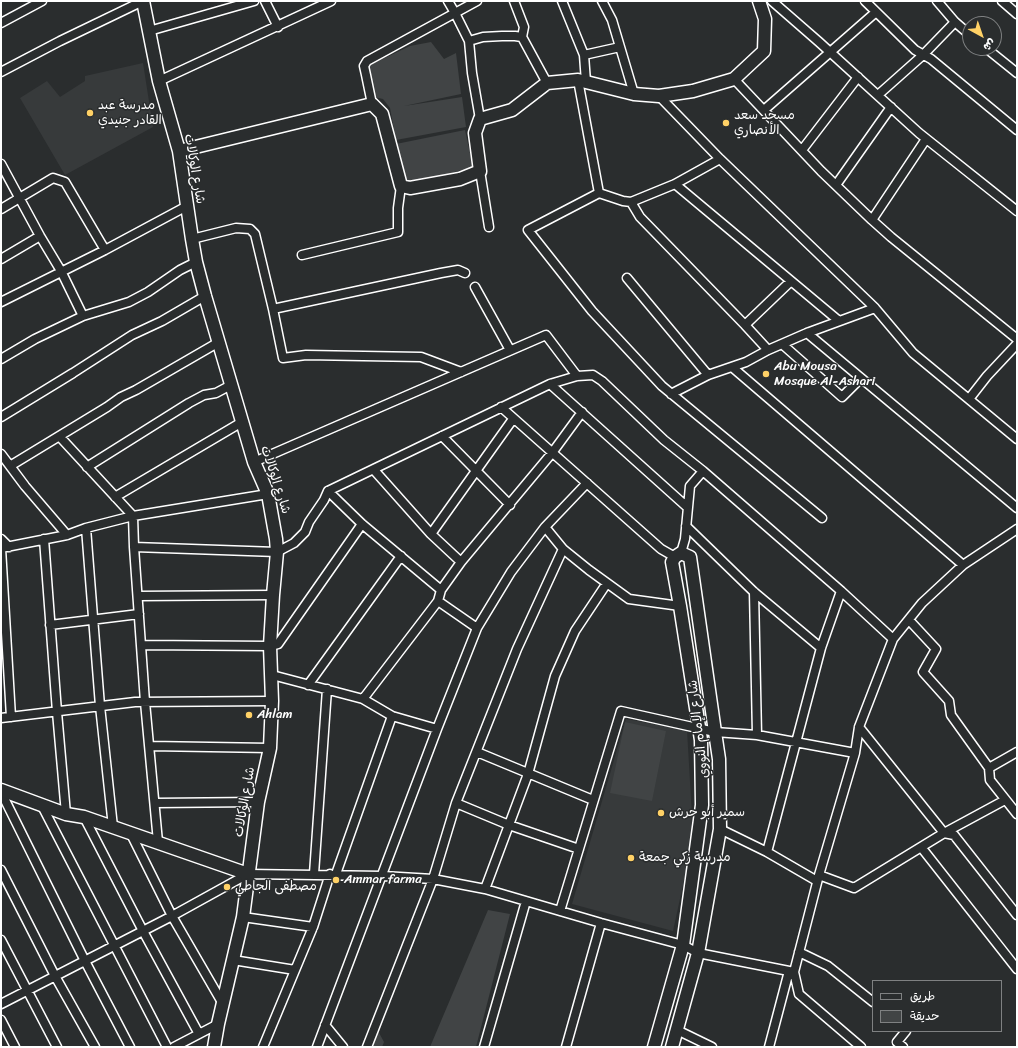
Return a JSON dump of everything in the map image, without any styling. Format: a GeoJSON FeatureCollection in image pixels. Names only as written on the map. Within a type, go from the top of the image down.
{"type":"FeatureCollection","features":[{"type":"Feature","properties":{"kind":"street"},"geometry":{"type":"LineString","coordinates":[[1,23],[42,1]]}},
{"type":"Feature","properties":{"kind":"street"},"geometry":{"type":"LineString","coordinates":[[1,72],[60,41],[143,1]]}},
{"type":"Feature","properties":{"kind":"street","name":"شارع الوكالات"},"geometry":{"type":"LineString","coordinates":[[143,1],[159,81],[179,151],[186,206],[196,262],[254,462],[268,494],[276,532],[277,552],[270,646],[272,675],[270,748],[258,802],[248,874],[244,917],[218,1024],[214,1047]]}},
{"type":"Feature","properties":{"kind":"street"},"geometry":{"type":"LineString","coordinates":[[149,31],[254,1]]}},
{"type":"Feature","properties":{"kind":"street"},"geometry":{"type":"LineString","coordinates":[[265,1],[278,27]]}},
{"type":"Feature","properties":{"kind":"street"},"geometry":{"type":"LineString","coordinates":[[159,81],[278,27],[330,1]]}},
{"type":"Feature","properties":{"kind":"street"},"geometry":{"type":"LineString","coordinates":[[448,1],[469,41],[472,73],[480,119],[475,133],[489,227]]}},
{"type":"Feature","properties":{"kind":"street"},"geometry":{"type":"LineString","coordinates":[[302,255],[398,232],[398,208],[401,186],[382,114],[372,104],[364,66],[367,61],[477,1]]}},
{"type":"Feature","properties":{"kind":"street"},"geometry":{"type":"LineString","coordinates":[[514,1],[524,27],[522,37],[547,83]]}},
{"type":"Feature","properties":{"kind":"street"},"geometry":{"type":"LineString","coordinates":[[562,1],[584,55],[582,81],[599,193]]}},
{"type":"Feature","properties":{"kind":"street"},"geometry":{"type":"LineString","coordinates":[[602,1],[612,20],[634,94]]}},
{"type":"Feature","properties":{"kind":"street"},"geometry":{"type":"LineString","coordinates":[[480,119],[512,110],[547,83],[582,81],[634,94],[659,96],[693,91],[734,79],[764,51],[765,19],[759,1]]}},
{"type":"Feature","properties":{"kind":"street"},"geometry":{"type":"LineString","coordinates":[[772,1],[926,139],[1017,211]]}},
{"type":"Feature","properties":{"kind":"street"},"geometry":{"type":"LineString","coordinates":[[865,1],[915,50],[930,59],[1017,130]]}},
{"type":"Feature","properties":{"kind":"street"},"geometry":{"type":"LineString","coordinates":[[937,1],[962,28]]}},
{"type":"Feature","properties":{"kind":"street"},"geometry":{"type":"LineString","coordinates":[[1002,1],[1017,14]]}},
{"type":"Feature","properties":{"kind":"street"},"geometry":{"type":"LineString","coordinates":[[764,110],[876,12]]}},
{"type":"Feature","properties":{"kind":"street"},"geometry":{"type":"LineString","coordinates":[[878,95],[923,55],[955,22]]}},
{"type":"Feature","properties":{"kind":"street"},"geometry":{"type":"LineString","coordinates":[[469,41],[483,37],[522,37]]}},
{"type":"Feature","properties":{"kind":"street"},"geometry":{"type":"LineString","coordinates":[[584,55],[620,47]]}},
{"type":"Feature","properties":{"kind":"street"},"geometry":{"type":"LineString","coordinates":[[996,56],[1017,73]]}},
{"type":"Feature","properties":{"kind":"street"},"geometry":{"type":"LineString","coordinates":[[802,150],[858,77]]}},
{"type":"Feature","properties":{"kind":"street"},"geometry":{"type":"LineString","coordinates":[[734,79],[836,185],[872,220],[1017,339]]}},
{"type":"Feature","properties":{"kind":"street"},"geometry":{"type":"LineString","coordinates":[[659,96],[720,159],[875,308],[913,353],[1017,439]]}},
{"type":"Feature","properties":{"kind":"street"},"geometry":{"type":"LineString","coordinates":[[179,151],[372,104]]}},
{"type":"Feature","properties":{"kind":"street"},"geometry":{"type":"LineString","coordinates":[[836,185],[891,107]]}},
{"type":"Feature","properties":{"kind":"street"},"geometry":{"type":"LineString","coordinates":[[872,220],[926,139]]}},
{"type":"Feature","properties":{"kind":"street"},"geometry":{"type":"LineString","coordinates":[[720,159],[675,184],[631,202],[623,201],[599,193],[528,230],[592,311],[671,394],[822,518]]}},
{"type":"Feature","properties":{"kind":"street"},"geometry":{"type":"LineString","coordinates":[[1,164],[61,271],[83,316]]}},
{"type":"Feature","properties":{"kind":"street"},"geometry":{"type":"LineString","coordinates":[[401,186],[410,188],[460,179],[480,171]]}},
{"type":"Feature","properties":{"kind":"street"},"geometry":{"type":"LineString","coordinates":[[1,209],[53,178],[66,182],[105,250]]}},
{"type":"Feature","properties":{"kind":"street"},"geometry":{"type":"LineString","coordinates":[[675,184],[839,321]]}},
{"type":"Feature","properties":{"kind":"street"},"geometry":{"type":"LineString","coordinates":[[631,202],[640,217],[746,325],[768,350]]}},
{"type":"Feature","properties":{"kind":"street"},"geometry":{"type":"LineString","coordinates":[[1,302],[105,250],[186,206]]}},
{"type":"Feature","properties":{"kind":"street"},"geometry":{"type":"LineString","coordinates":[[192,240],[236,228],[250,229],[255,234],[283,358],[306,355],[421,357],[461,372]]}},
{"type":"Feature","properties":{"kind":"street"},"geometry":{"type":"LineString","coordinates":[[1,259],[40,236]]}},
{"type":"Feature","properties":{"kind":"street"},"geometry":{"type":"LineString","coordinates":[[1,359],[35,339],[83,316],[129,302],[148,292],[180,270],[196,262]]}},
{"type":"Feature","properties":{"kind":"street"},"geometry":{"type":"LineString","coordinates":[[273,309],[441,273],[458,270],[465,272]]}},
{"type":"Feature","properties":{"kind":"street"},"geometry":{"type":"LineString","coordinates":[[628,278],[708,376]]}},
{"type":"Feature","properties":{"kind":"street"},"geometry":{"type":"LineString","coordinates":[[746,325],[791,281]]}},
{"type":"Feature","properties":{"kind":"street"},"geometry":{"type":"LineString","coordinates":[[476,287],[510,350]]}},
{"type":"Feature","properties":{"kind":"street"},"geometry":{"type":"LineString","coordinates":[[1,416],[73,373],[132,335],[162,321],[205,296]]}},
{"type":"Feature","properties":{"kind":"street"},"geometry":{"type":"LineString","coordinates":[[671,394],[708,376],[746,362],[768,350],[807,333],[875,308]]}},
{"type":"Feature","properties":{"kind":"street"},"geometry":{"type":"LineString","coordinates":[[807,333],[1017,508]]}},
{"type":"Feature","properties":{"kind":"street"},"geometry":{"type":"LineString","coordinates":[[254,462],[546,335],[577,376]]}},
{"type":"Feature","properties":{"kind":"street"},"geometry":{"type":"LineString","coordinates":[[10,466],[60,437],[121,397],[136,390],[219,342]]}},
{"type":"Feature","properties":{"kind":"street"},"geometry":{"type":"LineString","coordinates":[[782,344],[842,397],[861,378]]}},
{"type":"Feature","properties":{"kind":"street"},"geometry":{"type":"LineString","coordinates":[[969,399],[987,376],[1017,344]]}},
{"type":"Feature","properties":{"kind":"street"},"geometry":{"type":"LineString","coordinates":[[732,366],[963,565]]}},
{"type":"Feature","properties":{"kind":"street"},"geometry":{"type":"LineString","coordinates":[[134,547],[277,552],[294,543],[305,532],[309,522],[324,500],[328,491],[550,384],[577,376],[593,375],[602,381],[664,440],[703,471],[841,591],[893,639]]}},
{"type":"Feature","properties":{"kind":"street"},"geometry":{"type":"LineString","coordinates":[[550,384],[687,507]]}},
{"type":"Feature","properties":{"kind":"street"},"geometry":{"type":"LineString","coordinates":[[87,467],[189,403],[204,395],[216,393],[231,385]]}},
{"type":"Feature","properties":{"kind":"street"},"geometry":{"type":"LineString","coordinates":[[501,407],[661,549],[678,555]]}},
{"type":"Feature","properties":{"kind":"street"},"geometry":{"type":"LineString","coordinates":[[362,699],[438,601],[441,590],[461,562],[552,453],[582,412]]}},
{"type":"Feature","properties":{"kind":"street"},"geometry":{"type":"LineString","coordinates":[[432,534],[513,419]]}},
{"type":"Feature","properties":{"kind":"street"},"geometry":{"type":"LineString","coordinates":[[115,497],[242,422]]}},
{"type":"Feature","properties":{"kind":"street"},"geometry":{"type":"LineString","coordinates":[[442,436],[510,505]]}},
{"type":"Feature","properties":{"kind":"street"},"geometry":{"type":"LineString","coordinates":[[60,437],[133,516],[145,702],[158,842]]}},
{"type":"Feature","properties":{"kind":"street"},"geometry":{"type":"LineString","coordinates":[[1,454],[25,486],[68,535]]}},
{"type":"Feature","properties":{"kind":"street"},"geometry":{"type":"LineString","coordinates":[[374,470],[432,534],[461,562]]}},
{"type":"Feature","properties":{"kind":"street"},"geometry":{"type":"LineString","coordinates":[[654,1047],[683,945],[702,805],[701,740],[672,562],[678,555],[686,526],[690,486],[703,471]]}},
{"type":"Feature","properties":{"kind":"street"},"geometry":{"type":"LineString","coordinates":[[317,1047],[437,729],[477,628],[511,572],[545,527],[587,483]]}},
{"type":"Feature","properties":{"kind":"street"},"geometry":{"type":"LineString","coordinates":[[328,491],[362,524],[441,590]]}},
{"type":"Feature","properties":{"kind":"street"},"geometry":{"type":"LineString","coordinates":[[4,548],[68,535],[86,528],[133,516],[268,494]]}},
{"type":"Feature","properties":{"kind":"street"},"geometry":{"type":"LineString","coordinates":[[141,645],[270,646],[278,644],[362,524]]}},
{"type":"Feature","properties":{"kind":"street"},"geometry":{"type":"LineString","coordinates":[[686,526],[754,592],[821,648]]}},
{"type":"Feature","properties":{"kind":"street"},"geometry":{"type":"LineString","coordinates":[[545,527],[563,548],[629,599],[680,606]]}},
{"type":"Feature","properties":{"kind":"street"},"geometry":{"type":"LineString","coordinates":[[86,528],[100,706],[113,827]]}},
{"type":"Feature","properties":{"kind":"street"},"geometry":{"type":"LineString","coordinates":[[770,1047],[799,952],[818,878],[855,753],[859,727],[893,639],[922,603],[963,565],[1017,529]]}},
{"type":"Feature","properties":{"kind":"street"},"geometry":{"type":"LineString","coordinates":[[1,538],[4,548],[11,717]]}},
{"type":"Feature","properties":{"kind":"street"},"geometry":{"type":"LineString","coordinates":[[44,539],[66,814]]}},
{"type":"Feature","properties":{"kind":"street"},"geometry":{"type":"LineString","coordinates":[[367,1047],[433,879],[456,803],[517,649],[563,548]]}},
{"type":"Feature","properties":{"kind":"street","name":"شارع الإمام النووي"},"geometry":{"type":"LineString","coordinates":[[672,1047],[698,953],[720,829],[719,759],[690,557],[678,555]]}},
{"type":"Feature","properties":{"kind":"street"},"geometry":{"type":"LineString","coordinates":[[308,685],[401,556]]}},
{"type":"Feature","properties":{"kind":"street"},"geometry":{"type":"LineString","coordinates":[[485,889],[528,774],[555,676],[575,631],[607,583]]}},
{"type":"Feature","properties":{"kind":"street"},"geometry":{"type":"LineString","coordinates":[[767,852],[821,648],[841,591]]}},
{"type":"Feature","properties":{"kind":"street"},"geometry":{"type":"LineString","coordinates":[[754,592],[757,735]]}},
{"type":"Feature","properties":{"kind":"street"},"geometry":{"type":"LineString","coordinates":[[138,596],[273,595]]}},
{"type":"Feature","properties":{"kind":"street"},"geometry":{"type":"LineString","coordinates":[[438,601],[477,628]]}},
{"type":"Feature","properties":{"kind":"street"},"geometry":{"type":"LineString","coordinates":[[50,625],[139,614]]}},
{"type":"Feature","properties":{"kind":"street"},"geometry":{"type":"LineString","coordinates":[[909,620],[936,649],[923,672],[950,701],[951,715],[989,768],[990,780],[1017,814]]}},
{"type":"Feature","properties":{"kind":"street"},"geometry":{"type":"LineString","coordinates":[[272,675],[362,699],[392,716],[437,729]]}},
{"type":"Feature","properties":{"kind":"street"},"geometry":{"type":"LineString","coordinates":[[314,874],[327,689]]}},
{"type":"Feature","properties":{"kind":"street"},"geometry":{"type":"LineString","coordinates":[[1,718],[145,702],[272,701]]}},
{"type":"Feature","properties":{"kind":"street"},"geometry":{"type":"LineString","coordinates":[[560,911],[621,711],[699,730],[757,735],[855,753]]}},
{"type":"Feature","properties":{"kind":"street"},"geometry":{"type":"LineString","coordinates":[[263,1047],[313,927],[392,716]]}},
{"type":"Feature","properties":{"kind":"street"},"geometry":{"type":"LineString","coordinates":[[859,727],[944,833],[954,835],[1017,915]]}},
{"type":"Feature","properties":{"kind":"street"},"geometry":{"type":"LineString","coordinates":[[150,746],[270,748]]}},
{"type":"Feature","properties":{"kind":"street"},"geometry":{"type":"LineString","coordinates":[[477,752],[593,800]]}},
{"type":"Feature","properties":{"kind":"street"},"geometry":{"type":"LineString","coordinates":[[989,768],[1017,752]]}},
{"type":"Feature","properties":{"kind":"street"},"geometry":{"type":"LineString","coordinates":[[1,791],[66,814],[84,817],[130,832],[248,874],[333,874],[433,879],[485,889],[683,945],[698,953],[792,971]]}},
{"type":"Feature","properties":{"kind":"street"},"geometry":{"type":"LineString","coordinates":[[1,791],[85,961],[130,1047]]}},
{"type":"Feature","properties":{"kind":"street"},"geometry":{"type":"LineString","coordinates":[[720,829],[818,878],[854,888],[944,833],[1005,800]]}},
{"type":"Feature","properties":{"kind":"street"},"geometry":{"type":"LineString","coordinates":[[154,803],[258,802]]}},
{"type":"Feature","properties":{"kind":"street"},"geometry":{"type":"LineString","coordinates":[[456,803],[509,825],[579,849]]}},
{"type":"Feature","properties":{"kind":"street"},"geometry":{"type":"LineString","coordinates":[[41,804],[167,1047]]}},
{"type":"Feature","properties":{"kind":"street"},"geometry":{"type":"LineString","coordinates":[[84,817],[143,932],[199,1034]]}},
{"type":"Feature","properties":{"kind":"street"},"geometry":{"type":"LineString","coordinates":[[130,832],[172,916],[223,1004]]}},
{"type":"Feature","properties":{"kind":"street"},"geometry":{"type":"LineString","coordinates":[[921,847],[1017,969]]}},
{"type":"Feature","properties":{"kind":"street"},"geometry":{"type":"LineString","coordinates":[[1,870],[55,976],[95,1047]]}},
{"type":"Feature","properties":{"kind":"street"},"geometry":{"type":"LineString","coordinates":[[1,1004],[143,932],[248,874]]}},
{"type":"Feature","properties":{"kind":"street"},"geometry":{"type":"LineString","coordinates":[[484,1047],[526,901]]}},
{"type":"Feature","properties":{"kind":"street"},"geometry":{"type":"LineString","coordinates":[[244,917],[313,927]]}},
{"type":"Feature","properties":{"kind":"street"},"geometry":{"type":"LineString","coordinates":[[566,1047],[601,923]]}},
{"type":"Feature","properties":{"kind":"street"},"geometry":{"type":"LineString","coordinates":[[1,940],[57,1047]]}},
{"type":"Feature","properties":{"kind":"street"},"geometry":{"type":"LineString","coordinates":[[799,952],[828,966],[872,1001]]}},
{"type":"Feature","properties":{"kind":"street"},"geometry":{"type":"LineString","coordinates":[[233,960],[295,970]]}},
{"type":"Feature","properties":{"kind":"street"},"geometry":{"type":"LineString","coordinates":[[792,971],[800,994],[861,1047]]}},
{"type":"Feature","properties":{"kind":"street"},"geometry":{"type":"LineString","coordinates":[[1,1020],[15,1047]]}},
{"type":"Feature","properties":{"kind":"street"},"geometry":{"type":"LineString","coordinates":[[174,1047],[218,1024]]}},
{"type":"Feature","properties":{"kind":"street"},"geometry":{"type":"LineString","coordinates":[[325,1025],[343,1047]]}},
{"type":"Feature","properties":{"kind":"street"},"geometry":{"type":"LineString","coordinates":[[677,1030],[712,1047]]}},
{"type":"Feature","properties":{"kind":"street"},"geometry":{"type":"LineString","coordinates":[[903,1047],[897,1042],[905,1032]]}},
{"type":"Feature","properties":{"kind":"shaded area","name":"مدرسة عبد القادر جنيدي"},"geometry":{"type":"Polygon","coordinates":[[[143,63],[153,127],[65,175],[20,98],[47,81],[60,97],[85,81],[85,76],[143,63]]]}},
{"type":"Feature","properties":{"kind":"shaded area"},"geometry":{"type":"Polygon","coordinates":[[[626,719],[687,730],[692,816],[691,848],[673,931],[572,904],[626,719]]]}},
{"type":"Feature","properties":{"kind":"green space"},"geometry":{"type":"Polygon","coordinates":[[[431,42],[444,59],[456,53],[461,94],[404,106],[462,97],[466,127],[396,140],[390,108],[383,99],[374,97],[369,68],[372,64],[410,46],[431,42]]]}},
{"type":"Feature","properties":{"kind":"green space"},"geometry":{"type":"Polygon","coordinates":[[[465,130],[473,167],[410,184],[404,177],[396,144],[465,130]]]}},
{"type":"Feature","properties":{"kind":"green space"},"geometry":{"type":"Polygon","coordinates":[[[625,722],[666,731],[652,801],[610,793],[625,722]]]}},
{"type":"Feature","properties":{"kind":"green space"},"geometry":{"type":"Polygon","coordinates":[[[488,910],[510,914],[476,1047],[430,1047],[488,910]]]}},
{"type":"Feature","properties":{"kind":"green space"},"geometry":{"type":"Polygon","coordinates":[[[378,1031],[384,1042],[382,1047],[371,1047],[378,1031]]]}},
{"type":"Feature","properties":{"kind":"place","name":"مدرسة عبد القادر جنيدي"},"geometry":{"type":"Point","coordinates":[90,113]}},
{"type":"Feature","properties":{"kind":"place","name":"مسجد سعد الأنصاري"},"geometry":{"type":"Point","coordinates":[726,123]}},
{"type":"Feature","properties":{"kind":"place","name":"Abu Mousa Mosque Al-Ashari"},"geometry":{"type":"Point","coordinates":[766,374]}},
{"type":"Feature","properties":{"kind":"place","name":"Ahlam"},"geometry":{"type":"Point","coordinates":[249,715]}},
{"type":"Feature","properties":{"kind":"place","name":"سمير أبو حرش"},"geometry":{"type":"Point","coordinates":[661,813]}},
{"type":"Feature","properties":{"kind":"place","name":"مدرسة زكي جمعة"},"geometry":{"type":"Point","coordinates":[631,858]}},
{"type":"Feature","properties":{"kind":"place","name":"Ammar farma"},"geometry":{"type":"Point","coordinates":[336,880]}},
{"type":"Feature","properties":{"kind":"place","name":"مصطفى الجاطي"},"geometry":{"type":"Point","coordinates":[227,887]}}]}
